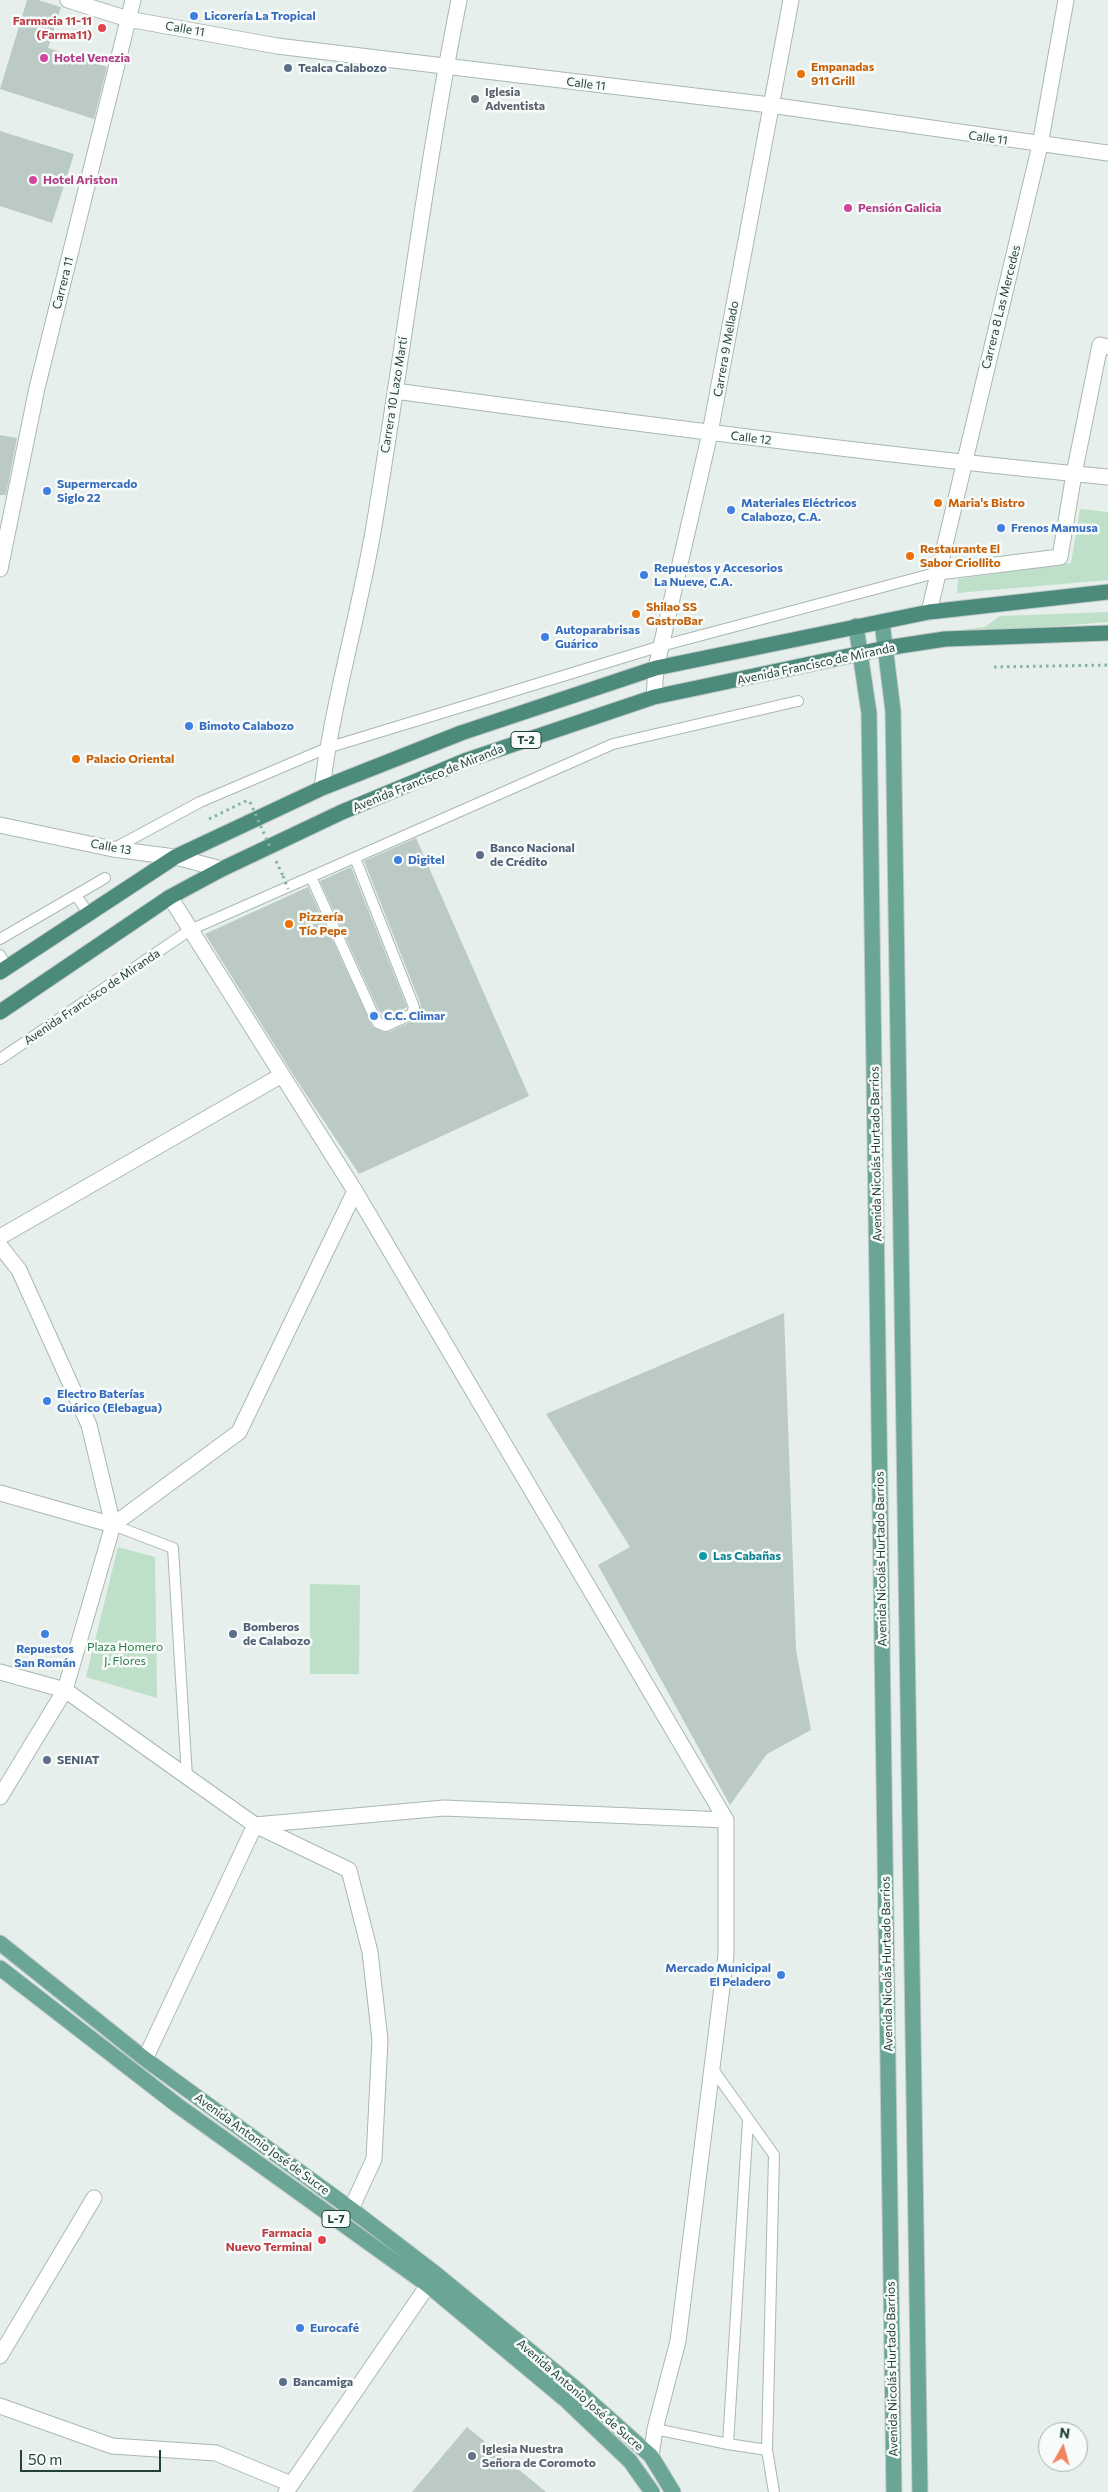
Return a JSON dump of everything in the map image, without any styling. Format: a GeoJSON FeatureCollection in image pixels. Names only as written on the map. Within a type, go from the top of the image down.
{"type":"FeatureCollection","features":[{"type":"Feature","properties":{"kind":"highway","name":"T-2"},"geometry":{"type":"LineString","coordinates":[[2,965],[175,857],[322,788],[461,733],[656,668],[929,612],[1108,592]]}},
{"type":"Feature","properties":{"kind":"highway","name":"Avenida Francisco de Miranda"},"geometry":{"type":"LineString","coordinates":[[0,1012],[170,897],[222,869],[342,812],[467,760],[654,697],[886,648],[945,639],[1108,634]]}},
{"type":"Feature","properties":{"kind":"main road","name":"Avenida Nicolás Hurtado Barrios"},"geometry":{"type":"LineString","coordinates":[[882,622],[893,711],[920,2492]]}},
{"type":"Feature","properties":{"kind":"main road","name":"Avenida Nicolás Hurtado Barrios"},"geometry":{"type":"LineString","coordinates":[[856,626],[870,713],[894,2492]]}},
{"type":"Feature","properties":{"kind":"main road","name":"Avenida Antonio José de Sucre"},"geometry":{"type":"LineString","coordinates":[[0,1943],[145,2059],[351,2208],[567,2401],[630,2462],[652,2492]]}},
{"type":"Feature","properties":{"kind":"main road","name":"Avenida Antonio José de Sucre"},"geometry":{"type":"LineString","coordinates":[[0,1968],[177,2105],[432,2280],[575,2388],[651,2456],[673,2492]]}},
{"type":"Feature","properties":{"kind":"street","name":"Calle 11"},"geometry":{"type":"LineString","coordinates":[[68,0],[128,19],[277,46],[770,106],[1108,153]]}},
{"type":"Feature","properties":{"kind":"street","name":"Carrera 11"},"geometry":{"type":"LineString","coordinates":[[0,569],[37,388],[133,0]]}},
{"type":"Feature","properties":{"kind":"street","name":"Carrera 10 Lazo Martí"},"geometry":{"type":"LineString","coordinates":[[322,788],[327,748],[373,533],[446,68],[459,0]]}},
{"type":"Feature","properties":{"kind":"street","name":"Carrera 9 Mellado"},"geometry":{"type":"LineString","coordinates":[[654,697],[656,668],[710,433],[791,0]]}},
{"type":"Feature","properties":{"kind":"street","name":"Carrera 8 Las Mercedes"},"geometry":{"type":"LineString","coordinates":[[929,612],[1040,145],[1066,0]]}},
{"type":"Feature","properties":{"kind":"street"},"geometry":{"type":"LineString","coordinates":[[939,572],[1060,558],[1074,474],[1100,345],[1108,347]]}},
{"type":"Feature","properties":{"kind":"street","name":"Calle 12"},"geometry":{"type":"LineString","coordinates":[[395,392],[710,433],[963,463],[1108,477]]}},
{"type":"Feature","properties":{"kind":"street","name":"Calle 13"},"geometry":{"type":"LineString","coordinates":[[0,825],[113,849],[175,857],[222,869]]}},
{"type":"Feature","properties":{"kind":"street"},"geometry":{"type":"LineString","coordinates":[[170,897],[355,1191],[726,1820],[726,1955],[678,2341],[655,2429],[651,2456]]}},
{"type":"Feature","properties":{"kind":"street"},"geometry":{"type":"LineString","coordinates":[[0,1237],[282,1075]]}},
{"type":"Feature","properties":{"kind":"street"},"geometry":{"type":"LineString","coordinates":[[113,1525],[239,1432],[355,1191]]}},
{"type":"Feature","properties":{"kind":"street"},"geometry":{"type":"LineString","coordinates":[[0,1246],[19,1270],[89,1425],[113,1525],[66,1690],[0,1797]]}},
{"type":"Feature","properties":{"kind":"street"},"geometry":{"type":"LineString","coordinates":[[0,1493],[113,1525]]}},
{"type":"Feature","properties":{"kind":"street"},"geometry":{"type":"LineString","coordinates":[[0,1672],[66,1690],[254,1826],[349,1870],[367,1943],[380,2040],[374,2159],[351,2208]]}},
{"type":"Feature","properties":{"kind":"street"},"geometry":{"type":"LineString","coordinates":[[254,1826],[444,1808],[726,1820]]}},
{"type":"Feature","properties":{"kind":"street"},"geometry":{"type":"LineString","coordinates":[[145,2059],[254,1826]]}},
{"type":"Feature","properties":{"kind":"street"},"geometry":{"type":"LineString","coordinates":[[0,2356],[94,2198]]}},
{"type":"Feature","properties":{"kind":"street"},"geometry":{"type":"LineString","coordinates":[[0,2406],[112,2446],[216,2454],[289,2488],[432,2280]]}},
{"type":"Feature","properties":{"kind":"lane"},"geometry":{"type":"LineString","coordinates":[[113,849],[200,802],[327,748],[661,646],[939,572]]}},
{"type":"Feature","properties":{"kind":"lane","name":"Avenida Francisco de Miranda"},"geometry":{"type":"LineString","coordinates":[[0,1059],[190,930],[613,744],[798,701]]}},
{"type":"Feature","properties":{"kind":"lane"},"geometry":{"type":"LineString","coordinates":[[312,877],[372,1012],[378,1022],[386,1026],[412,1014],[414,1007],[355,858]]}},
{"type":"Feature","properties":{"kind":"lane"},"geometry":{"type":"LineString","coordinates":[[0,939],[105,878]]}},
{"type":"Feature","properties":{"kind":"lane"},"geometry":{"type":"LineString","coordinates":[[76,895],[88,913]]}},
{"type":"Feature","properties":{"kind":"lane"},"geometry":{"type":"LineString","coordinates":[[113,1525],[172,1548],[187,1777]]}},
{"type":"Feature","properties":{"kind":"lane"},"geometry":{"type":"LineString","coordinates":[[712,2068],[774,2155],[767,2450],[774,2492]]}},
{"type":"Feature","properties":{"kind":"lane"},"geometry":{"type":"LineString","coordinates":[[728,2444],[748,2120]]}},
{"type":"Feature","properties":{"kind":"lane"},"geometry":{"type":"LineString","coordinates":[[655,2429],[767,2450]]}},
{"type":"Feature","properties":{"kind":"path"},"geometry":{"type":"LineString","coordinates":[[994,667],[1108,665]]}},
{"type":"Feature","properties":{"kind":"path"},"geometry":{"type":"LineString","coordinates":[[210,818],[249,801],[270,847]]}},
{"type":"Feature","properties":{"kind":"path"},"geometry":{"type":"LineString","coordinates":[[283,876],[288,889]]}},
{"type":"Feature","properties":{"kind":"green space"},"geometry":{"type":"Polygon","coordinates":[[[1080,509],[1108,512],[1108,580],[957,593],[958,579],[1071,563],[1080,509]]]}},
{"type":"Feature","properties":{"kind":"green space"},"geometry":{"type":"Polygon","coordinates":[[[1108,612],[1108,622],[903,639],[903,637],[985,627],[1000,616],[1108,612]]]}},
{"type":"Feature","properties":{"kind":"green space","name":"Plaza Homero J. Flores"},"geometry":{"type":"Polygon","coordinates":[[[118,1547],[155,1557],[157,1698],[86,1677],[118,1547]]]}},
{"type":"Feature","properties":{"kind":"green space"},"geometry":{"type":"Polygon","coordinates":[[[310,1584],[360,1585],[359,1674],[310,1674],[310,1584]]]}},
{"type":"Feature","properties":{"kind":"building","name":"Hotel Venezia"},"geometry":{"type":"Polygon","coordinates":[[[27,0],[38,0],[61,7],[48,48],[107,67],[94,119],[0,89],[27,0]]]}},
{"type":"Feature","properties":{"kind":"building","name":"Hotel Ariston"},"geometry":{"type":"Polygon","coordinates":[[[0,131],[74,154],[52,223],[0,206],[0,131]]]}},
{"type":"Feature","properties":{"kind":"building"},"geometry":{"type":"Polygon","coordinates":[[[0,435],[17,438],[6,495],[0,495],[0,435]]]}},
{"type":"Feature","properties":{"kind":"building","name":"C.C. Climar"},"geometry":{"type":"Polygon","coordinates":[[[416,838],[529,1096],[359,1174],[292,1073],[205,934],[308,887],[372,1026],[384,1032],[389,1032],[417,1019],[421,1005],[364,861],[416,838]]]}},
{"type":"Feature","properties":{"kind":"building"},"geometry":{"type":"Polygon","coordinates":[[[351,867],[407,1007],[386,1019],[378,1009],[320,881],[351,867]]]}},
{"type":"Feature","properties":{"kind":"building","name":"Las Cabañas"},"geometry":{"type":"Polygon","coordinates":[[[784,1313],[796,1650],[811,1730],[767,1754],[730,1805],[598,1565],[630,1547],[546,1414],[784,1313]]]}},
{"type":"Feature","properties":{"kind":"building","name":"Iglesia Nuestra Señora de Coromoto"},"geometry":{"type":"Polygon","coordinates":[[[467,2427],[546,2492],[412,2492],[467,2427]]]}},
{"type":"Feature","properties":{"kind":"place","name":"Licorería La Tropical"},"geometry":{"type":"Point","coordinates":[194,16]}},
{"type":"Feature","properties":{"kind":"place","name":"Farmacia 11-11 (Farma11)"},"geometry":{"type":"Point","coordinates":[102,28]}},
{"type":"Feature","properties":{"kind":"place","name":"Hotel Venezia"},"geometry":{"type":"Point","coordinates":[44,58]}},
{"type":"Feature","properties":{"kind":"place","name":"Tealca Calabozo"},"geometry":{"type":"Point","coordinates":[288,68]}},
{"type":"Feature","properties":{"kind":"place","name":"Empanadas 911 Grill"},"geometry":{"type":"Point","coordinates":[801,74]}},
{"type":"Feature","properties":{"kind":"place","name":"Iglesia Adventista"},"geometry":{"type":"Point","coordinates":[475,99]}},
{"type":"Feature","properties":{"kind":"place","name":"Hotel Ariston"},"geometry":{"type":"Point","coordinates":[33,180]}},
{"type":"Feature","properties":{"kind":"place","name":"Pensión Galicia"},"geometry":{"type":"Point","coordinates":[848,208]}},
{"type":"Feature","properties":{"kind":"place","name":"Supermercado Siglo 22"},"geometry":{"type":"Point","coordinates":[47,491]}},
{"type":"Feature","properties":{"kind":"place","name":"Maria's Bistro"},"geometry":{"type":"Point","coordinates":[938,503]}},
{"type":"Feature","properties":{"kind":"place","name":"Materiales Eléctricos Calabozo, C.A."},"geometry":{"type":"Point","coordinates":[731,510]}},
{"type":"Feature","properties":{"kind":"place","name":"Frenos Mamusa"},"geometry":{"type":"Point","coordinates":[1001,528]}},
{"type":"Feature","properties":{"kind":"place","name":"Restaurante El Sabor Criollito"},"geometry":{"type":"Point","coordinates":[910,556]}},
{"type":"Feature","properties":{"kind":"place","name":"Repuestos y Accesorios La Nueve, C.A."},"geometry":{"type":"Point","coordinates":[644,575]}},
{"type":"Feature","properties":{"kind":"place","name":"Shilao SS GastroBar"},"geometry":{"type":"Point","coordinates":[636,614]}},
{"type":"Feature","properties":{"kind":"place","name":"Autoparabrisas Guárico"},"geometry":{"type":"Point","coordinates":[545,637]}},
{"type":"Feature","properties":{"kind":"place","name":"Bimoto Calabozo"},"geometry":{"type":"Point","coordinates":[189,726]}},
{"type":"Feature","properties":{"kind":"place","name":"Palacio Oriental"},"geometry":{"type":"Point","coordinates":[76,759]}},
{"type":"Feature","properties":{"kind":"place","name":"Banco Nacional de Crédito"},"geometry":{"type":"Point","coordinates":[480,855]}},
{"type":"Feature","properties":{"kind":"place","name":"Digitel"},"geometry":{"type":"Point","coordinates":[398,860]}},
{"type":"Feature","properties":{"kind":"place","name":"Pizzería Tío Pepe"},"geometry":{"type":"Point","coordinates":[289,924]}},
{"type":"Feature","properties":{"kind":"place","name":"C.C. Climar"},"geometry":{"type":"Point","coordinates":[374,1016]}},
{"type":"Feature","properties":{"kind":"place","name":"Electro Baterías Guárico (Elebagua)"},"geometry":{"type":"Point","coordinates":[47,1401]}},
{"type":"Feature","properties":{"kind":"place","name":"Las Cabañas"},"geometry":{"type":"Point","coordinates":[703,1556]}},
{"type":"Feature","properties":{"kind":"place","name":"Repuestos San Román"},"geometry":{"type":"Point","coordinates":[45,1634]}},
{"type":"Feature","properties":{"kind":"place","name":"Bomberos de Calabozo"},"geometry":{"type":"Point","coordinates":[233,1634]}},
{"type":"Feature","properties":{"kind":"place","name":"SENIAT"},"geometry":{"type":"Point","coordinates":[47,1760]}},
{"type":"Feature","properties":{"kind":"place","name":"Mercado Municipal El Peladero"},"geometry":{"type":"Point","coordinates":[781,1975]}},
{"type":"Feature","properties":{"kind":"place","name":"Farmacia Nuevo Terminal"},"geometry":{"type":"Point","coordinates":[322,2240]}},
{"type":"Feature","properties":{"kind":"place","name":"Eurocafé"},"geometry":{"type":"Point","coordinates":[300,2328]}},
{"type":"Feature","properties":{"kind":"place","name":"Bancamiga"},"geometry":{"type":"Point","coordinates":[283,2382]}},
{"type":"Feature","properties":{"kind":"place","name":"Iglesia Nuestra Señora de Coromoto"},"geometry":{"type":"Point","coordinates":[472,2456]}}]}
